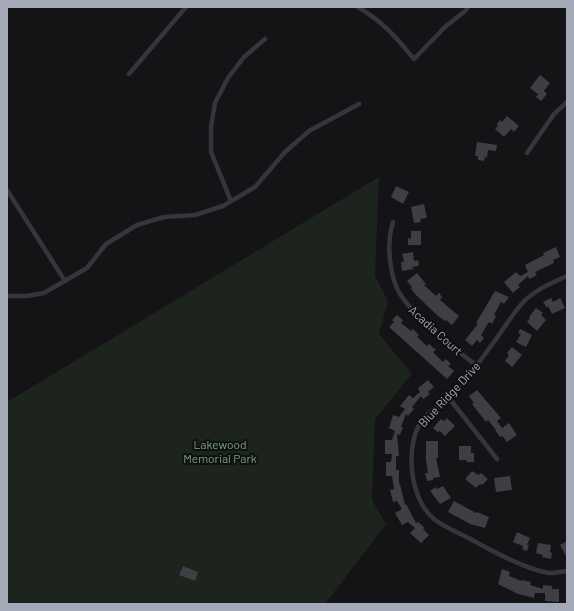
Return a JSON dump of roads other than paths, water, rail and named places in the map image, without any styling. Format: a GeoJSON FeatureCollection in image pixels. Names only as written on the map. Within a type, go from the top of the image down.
{"type":"FeatureCollection","features":[{"type":"Feature","properties":{"kind":"street"},"geometry":{"type":"LineString","coordinates":[[129,74],[186,7]]}},
{"type":"Feature","properties":{"kind":"street"},"geometry":{"type":"LineString","coordinates":[[358,7],[385,26],[414,59],[445,27],[468,7]]}},
{"type":"Feature","properties":{"kind":"street"},"geometry":{"type":"LineString","coordinates":[[231,201],[211,152],[211,127],[216,103],[228,78],[244,57],[265,39]]}},
{"type":"Feature","properties":{"kind":"street"},"geometry":{"type":"LineString","coordinates":[[527,153],[554,114],[567,102]]}},
{"type":"Feature","properties":{"kind":"street"},"geometry":{"type":"LineString","coordinates":[[7,296],[26,296],[44,293],[87,268],[106,244],[137,225],[164,217],[195,215],[223,206],[254,187],[285,152],[309,131],[359,104]]}},
{"type":"Feature","properties":{"kind":"street"},"geometry":{"type":"LineString","coordinates":[[7,190],[65,281]]}},
{"type":"Feature","properties":{"kind":"street","name":"Acadia Court"},"geometry":{"type":"LineString","coordinates":[[393,222],[390,238],[392,273],[399,293],[410,308],[477,366]]}},
{"type":"Feature","properties":{"kind":"street","name":"Blue Ridge Drive"},"geometry":{"type":"LineString","coordinates":[[567,276],[544,286],[528,296],[477,366],[449,398],[423,419],[418,426],[414,440],[412,460],[413,481],[425,509],[434,519],[481,545],[524,566],[549,573],[567,571]]}},
{"type":"Feature","properties":{"kind":"street"},"geometry":{"type":"LineString","coordinates":[[449,398],[497,459]]}},
{"type":"Feature","properties":{"kind":"park label","name":"Lakewood Memorial Park"},"geometry":{"type":"Point","coordinates":[220,451]}}]}
